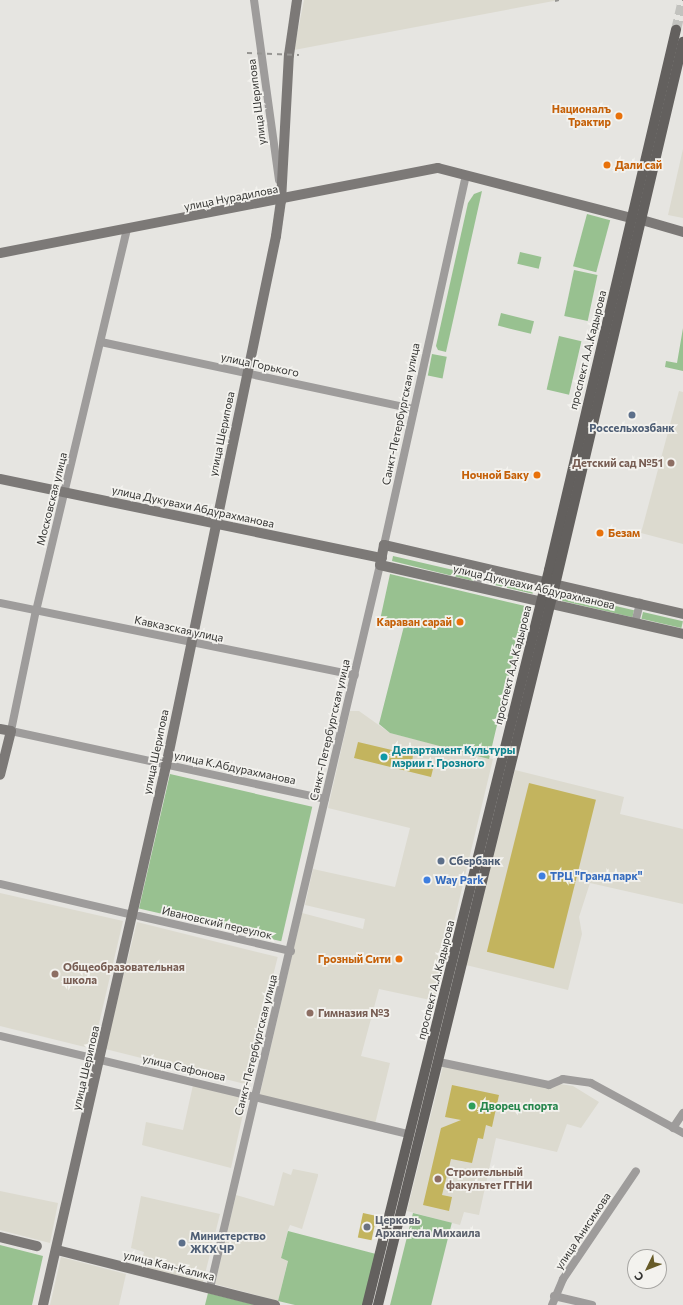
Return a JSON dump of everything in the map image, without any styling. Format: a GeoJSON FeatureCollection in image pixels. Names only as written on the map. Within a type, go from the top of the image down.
{"type":"FeatureCollection","features":[{"type":"Feature","properties":{"kind":"main road","name":"проспект А.А.Кадырова"},"geometry":{"type":"LineString","coordinates":[[637,219],[676,30]]}},
{"type":"Feature","properties":{"kind":"main road","name":"проспект А.А.Кадырова"},"geometry":{"type":"LineString","coordinates":[[378,1305],[551,603],[550,584],[637,219],[683,42]]}},
{"type":"Feature","properties":{"kind":"main road","name":"проспект А.А.Кадырова"},"geometry":{"type":"LineString","coordinates":[[367,1305],[540,601],[550,584]]}},
{"type":"Feature","properties":{"kind":"street","name":"улица Шерипова"},"geometry":{"type":"LineString","coordinates":[[254,0],[282,201]]}},
{"type":"Feature","properties":{"kind":"street","name":"улица Шерипова"},"geometry":{"type":"LineString","coordinates":[[43,1305],[100,1060],[136,916],[248,374],[282,201],[289,55],[297,0]]}},
{"type":"Feature","properties":{"kind":"street","name":"улица Нурадилова"},"geometry":{"type":"LineString","coordinates":[[0,253],[282,201],[438,168],[658,224],[683,232]]}},
{"type":"Feature","properties":{"kind":"street","name":"Санкт-Петербургская улица"},"geometry":{"type":"LineString","coordinates":[[210,1288],[291,951],[355,675],[466,175]]}},
{"type":"Feature","properties":{"kind":"street","name":"Московская улица"},"geometry":{"type":"LineString","coordinates":[[0,776],[11,731],[36,610],[66,493],[127,229]]}},
{"type":"Feature","properties":{"kind":"street","name":"улица Горького"},"geometry":{"type":"LineString","coordinates":[[101,342],[414,409]]}},
{"type":"Feature","properties":{"kind":"street","name":"улица Дукувахи Абдурахманова"},"geometry":{"type":"LineString","coordinates":[[0,479],[216,523],[683,634]]}},
{"type":"Feature","properties":{"kind":"street","name":"улица Дукувахи Абдурахманова"},"geometry":{"type":"LineString","coordinates":[[384,545],[683,614]]}},
{"type":"Feature","properties":{"kind":"street"},"geometry":{"type":"LineString","coordinates":[[477,585],[481,567]]}},
{"type":"Feature","properties":{"kind":"street","name":"Кавказская улица"},"geometry":{"type":"LineString","coordinates":[[0,603],[192,644],[355,675]]}},
{"type":"Feature","properties":{"kind":"street"},"geometry":{"type":"LineString","coordinates":[[635,623],[640,603]]}},
{"type":"Feature","properties":{"kind":"street","name":"улица К.Абдурахманова"},"geometry":{"type":"LineString","coordinates":[[0,729],[166,766],[326,799]]}},
{"type":"Feature","properties":{"kind":"street","name":"Ивановский переулок"},"geometry":{"type":"LineString","coordinates":[[0,884],[291,951]]}},
{"type":"Feature","properties":{"kind":"street","name":"улица Сафонова"},"geometry":{"type":"LineString","coordinates":[[0,1036],[256,1096],[409,1134]]}},
{"type":"Feature","properties":{"kind":"street"},"geometry":{"type":"LineString","coordinates":[[439,1062],[549,1085],[563,1079],[591,1083],[683,1133]]}},
{"type":"Feature","properties":{"kind":"street"},"geometry":{"type":"LineString","coordinates":[[673,1128],[683,1113]]}},
{"type":"Feature","properties":{"kind":"street","name":"улица Анисимова"},"geometry":{"type":"LineString","coordinates":[[552,1305],[554,1296],[636,1171]]}},
{"type":"Feature","properties":{"kind":"street"},"geometry":{"type":"LineString","coordinates":[[0,1237],[37,1246]]}},
{"type":"Feature","properties":{"kind":"street","name":"улица Кан-Калика"},"geometry":{"type":"LineString","coordinates":[[57,1250],[275,1305]]}},
{"type":"Feature","properties":{"kind":"street"},"geometry":{"type":"LineString","coordinates":[[554,1296],[592,1305]]}},
{"type":"Feature","properties":{"kind":"shaded area"},"geometry":{"type":"Polygon","coordinates":[[[304,0],[559,0],[294,50],[304,0]]]}},
{"type":"Feature","properties":{"kind":"shaded area"},"geometry":{"type":"Polygon","coordinates":[[[683,149],[683,218],[668,215],[683,149]]]}},
{"type":"Feature","properties":{"kind":"shaded area","name":"Детский сад №51"},"geometry":{"type":"Polygon","coordinates":[[[679,391],[683,392],[683,544],[641,533],[679,391]]]}},
{"type":"Feature","properties":{"kind":"shaded area"},"geometry":{"type":"Polygon","coordinates":[[[350,711],[359,711],[390,733],[493,759],[435,1001],[379,989],[361,1056],[390,1063],[374,1128],[259,1098],[302,913],[363,929],[365,919],[305,905],[313,869],[395,887],[410,828],[328,808],[350,711]]]}},
{"type":"Feature","properties":{"kind":"shaded area"},"geometry":{"type":"Polygon","coordinates":[[[515,770],[624,797],[620,814],[683,829],[683,904],[590,883],[579,917],[582,934],[568,990],[466,965],[515,770]]]}},
{"type":"Feature","properties":{"kind":"shaded area","name":"Общеобразовательная школа"},"geometry":{"type":"Polygon","coordinates":[[[0,893],[123,921],[93,1049],[0,1026],[0,893]]]}},
{"type":"Feature","properties":{"kind":"shaded area"},"geometry":{"type":"Polygon","coordinates":[[[137,922],[278,957],[246,1084],[105,1049],[137,922]]]}},
{"type":"Feature","properties":{"kind":"shaded area"},"geometry":{"type":"Polygon","coordinates":[[[443,1066],[573,1086],[599,1102],[581,1128],[567,1124],[557,1152],[496,1138],[479,1215],[464,1212],[460,1225],[407,1211],[443,1066]]]}},
{"type":"Feature","properties":{"kind":"shaded area"},"geometry":{"type":"Polygon","coordinates":[[[193,1085],[247,1096],[231,1168],[142,1145],[146,1122],[183,1130],[193,1085]]]}},
{"type":"Feature","properties":{"kind":"shaded area"},"geometry":{"type":"Polygon","coordinates":[[[293,1169],[318,1174],[318,1176],[302,1229],[290,1225],[288,1230],[281,1258],[288,1260],[278,1301],[215,1284],[236,1195],[274,1206],[283,1172],[291,1175],[293,1169]]]}},
{"type":"Feature","properties":{"kind":"shaded area"},"geometry":{"type":"Polygon","coordinates":[[[0,1191],[58,1203],[50,1243],[0,1230],[0,1191]]]}},
{"type":"Feature","properties":{"kind":"shaded area"},"geometry":{"type":"Polygon","coordinates":[[[141,1196],[220,1214],[203,1282],[140,1266],[144,1252],[131,1248],[141,1196]]]}},
{"type":"Feature","properties":{"kind":"shaded area"},"geometry":{"type":"Polygon","coordinates":[[[61,1257],[126,1274],[119,1305],[50,1305],[61,1257]]]}},
{"type":"Feature","properties":{"kind":"green space"},"geometry":{"type":"Polygon","coordinates":[[[482,191],[446,352],[438,350],[436,346],[468,203],[474,194],[482,191]]]}},
{"type":"Feature","properties":{"kind":"green space"},"geometry":{"type":"Polygon","coordinates":[[[587,214],[610,220],[596,272],[573,266],[587,214]]]}},
{"type":"Feature","properties":{"kind":"green space"},"geometry":{"type":"Polygon","coordinates":[[[520,252],[541,257],[539,269],[517,264],[520,252]]]}},
{"type":"Feature","properties":{"kind":"green space"},"geometry":{"type":"Polygon","coordinates":[[[574,270],[597,275],[588,321],[564,316],[574,270]]]}},
{"type":"Feature","properties":{"kind":"green space"},"geometry":{"type":"Polygon","coordinates":[[[501,313],[534,321],[531,334],[498,326],[501,313]]]}},
{"type":"Feature","properties":{"kind":"green space"},"geometry":{"type":"Polygon","coordinates":[[[683,328],[683,371],[665,367],[666,361],[677,363],[683,328]]]}},
{"type":"Feature","properties":{"kind":"green space"},"geometry":{"type":"Polygon","coordinates":[[[559,336],[581,341],[569,395],[547,390],[559,336]]]}},
{"type":"Feature","properties":{"kind":"green space"},"geometry":{"type":"Polygon","coordinates":[[[432,354],[447,357],[443,378],[428,376],[432,354]]]}},
{"type":"Feature","properties":{"kind":"green space"},"geometry":{"type":"Polygon","coordinates":[[[393,556],[475,575],[473,581],[392,561],[393,556]]]}},
{"type":"Feature","properties":{"kind":"green space"},"geometry":{"type":"Polygon","coordinates":[[[390,574],[525,606],[489,759],[390,733],[379,724],[404,626],[380,620],[390,574]]]}},
{"type":"Feature","properties":{"kind":"green space"},"geometry":{"type":"Polygon","coordinates":[[[491,578],[534,588],[533,594],[490,584],[491,578]]]}},
{"type":"Feature","properties":{"kind":"green space"},"geometry":{"type":"Polygon","coordinates":[[[559,593],[634,610],[632,617],[557,600],[559,593]]]}},
{"type":"Feature","properties":{"kind":"green space"},"geometry":{"type":"Polygon","coordinates":[[[643,612],[683,621],[681,628],[641,619],[643,612]]]}},
{"type":"Feature","properties":{"kind":"green space"},"geometry":{"type":"Polygon","coordinates":[[[170,774],[312,807],[281,941],[139,908],[170,774]]]}},
{"type":"Feature","properties":{"kind":"green space"},"geometry":{"type":"Polygon","coordinates":[[[413,1213],[452,1223],[431,1305],[390,1305],[413,1213]]]}},
{"type":"Feature","properties":{"kind":"green space"},"geometry":{"type":"Polygon","coordinates":[[[288,1231],[376,1254],[363,1305],[295,1305],[278,1301],[288,1261],[281,1258],[288,1231]]]}},
{"type":"Feature","properties":{"kind":"green space"},"geometry":{"type":"Polygon","coordinates":[[[0,1245],[43,1256],[32,1305],[0,1305],[0,1245]]]}},
{"type":"Feature","properties":{"kind":"green space"},"geometry":{"type":"Polygon","coordinates":[[[208,1293],[256,1305],[205,1305],[208,1293]]]}},
{"type":"Feature","properties":{"kind":"building","name":"Департамент Культуры мэрии г. Грозного"},"geometry":{"type":"Polygon","coordinates":[[[358,742],[413,755],[412,763],[433,769],[431,777],[354,758],[358,742]]]}},
{"type":"Feature","properties":{"kind":"building","name":"ТРЦ \"Гранд парк\""},"geometry":{"type":"Polygon","coordinates":[[[529,783],[596,800],[554,969],[487,952],[529,783]]]}},
{"type":"Feature","properties":{"kind":"building"},"geometry":{"type":"Polygon","coordinates":[[[452,1085],[499,1095],[492,1127],[486,1125],[483,1139],[478,1138],[472,1163],[451,1159],[442,1195],[452,1197],[449,1211],[423,1205],[441,1128],[461,1120],[445,1117],[452,1085]]]}},
{"type":"Feature","properties":{"kind":"building","name":"Церковь Архангела Михаила"},"geometry":{"type":"Polygon","coordinates":[[[363,1213],[377,1216],[371,1240],[358,1237],[363,1213]]]}},
{"type":"Feature","properties":{"kind":"tunnel"},"geometry":{"type":"LineString","coordinates":[[676,30],[683,0]]}},
{"type":"Feature","properties":{"kind":"railway"},"geometry":{"type":"LineString","coordinates":[[555,1],[559,0]]}},
{"type":"Feature","properties":{"kind":"railway"},"geometry":{"type":"LineString","coordinates":[[247,53],[299,55]]}},
{"type":"Feature","properties":{"kind":"place","name":"Националъ Трактир"},"geometry":{"type":"Point","coordinates":[619,116]}},
{"type":"Feature","properties":{"kind":"place","name":"Дали сай"},"geometry":{"type":"Point","coordinates":[607,165]}},
{"type":"Feature","properties":{"kind":"place","name":"Россельхозбанк"},"geometry":{"type":"Point","coordinates":[632,415]}},
{"type":"Feature","properties":{"kind":"place","name":"Детский сад №51"},"geometry":{"type":"Point","coordinates":[671,463]}},
{"type":"Feature","properties":{"kind":"place","name":"Ночной Баку"},"geometry":{"type":"Point","coordinates":[537,475]}},
{"type":"Feature","properties":{"kind":"place","name":"Безам"},"geometry":{"type":"Point","coordinates":[600,533]}},
{"type":"Feature","properties":{"kind":"place","name":"Караван сарай"},"geometry":{"type":"Point","coordinates":[460,622]}},
{"type":"Feature","properties":{"kind":"place","name":"Департамент Культуры мэрии г. Грозного"},"geometry":{"type":"Point","coordinates":[384,757]}},
{"type":"Feature","properties":{"kind":"place","name":"Сбербанк"},"geometry":{"type":"Point","coordinates":[441,861]}},
{"type":"Feature","properties":{"kind":"place","name":"ТРЦ \"Гранд парк\""},"geometry":{"type":"Point","coordinates":[542,876]}},
{"type":"Feature","properties":{"kind":"place","name":"Way Park"},"geometry":{"type":"Point","coordinates":[427,880]}},
{"type":"Feature","properties":{"kind":"place","name":"Грозный Сити"},"geometry":{"type":"Point","coordinates":[399,959]}},
{"type":"Feature","properties":{"kind":"place","name":"Общеобразовательная школа"},"geometry":{"type":"Point","coordinates":[55,974]}},
{"type":"Feature","properties":{"kind":"place","name":"Гимназия №3"},"geometry":{"type":"Point","coordinates":[310,1013]}},
{"type":"Feature","properties":{"kind":"place","name":"Дворец спорта"},"geometry":{"type":"Point","coordinates":[472,1106]}},
{"type":"Feature","properties":{"kind":"place","name":"Строительный факультет ГГНИ"},"geometry":{"type":"Point","coordinates":[438,1179]}},
{"type":"Feature","properties":{"kind":"place","name":"Церковь Архангела Михаила"},"geometry":{"type":"Point","coordinates":[367,1227]}},
{"type":"Feature","properties":{"kind":"place","name":"Министерство ЖКХ ЧР"},"geometry":{"type":"Point","coordinates":[182,1243]}}]}
